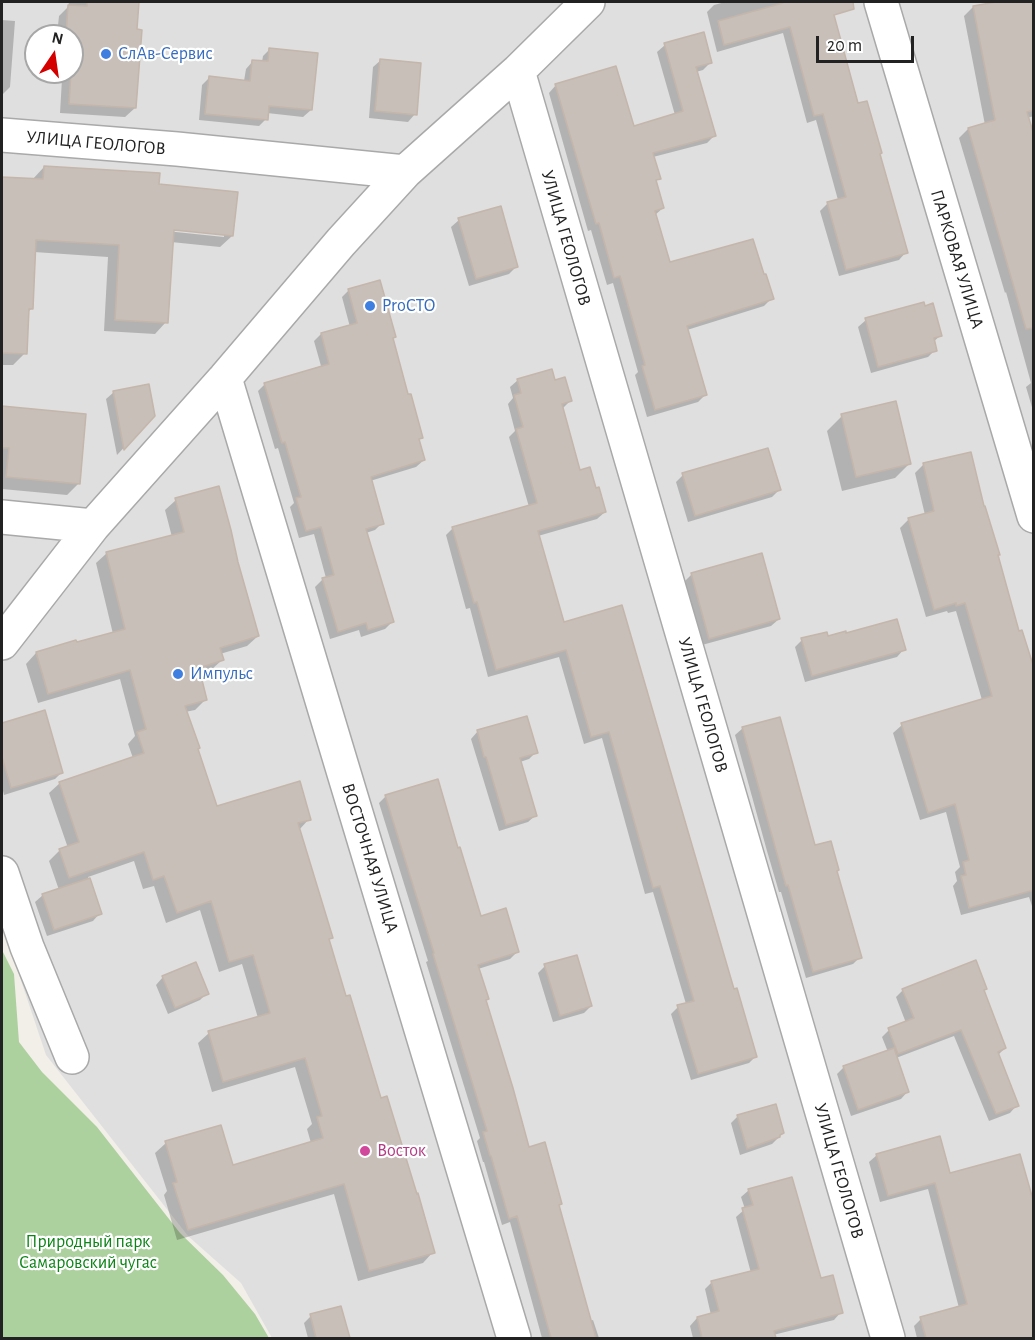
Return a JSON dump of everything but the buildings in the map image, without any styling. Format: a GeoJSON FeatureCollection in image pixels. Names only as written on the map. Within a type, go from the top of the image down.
{"type":"FeatureCollection","features":[{"type":"Feature","properties":{"kind":"street"},"geometry":{"type":"LineString","coordinates":[[2,643],[93,526],[225,378],[341,242],[405,172],[518,71],[588,2]]}},
{"type":"Feature","properties":{"kind":"street","name":"ПАРКОВАЯ УЛИЦА"},"geometry":{"type":"LineString","coordinates":[[881,2],[1034,516]]}},
{"type":"Feature","properties":{"kind":"street","name":"УЛИЦА ГЕОЛОГОВ"},"geometry":{"type":"LineString","coordinates":[[518,71],[888,1338]]}},
{"type":"Feature","properties":{"kind":"street","name":"УЛИЦА ГЕОЛОГОВ"},"geometry":{"type":"LineString","coordinates":[[2,135],[177,149],[405,172]]}},
{"type":"Feature","properties":{"kind":"street","name":"ВОСТОЧНАЯ УЛИЦА"},"geometry":{"type":"LineString","coordinates":[[225,378],[514,1338]]}},
{"type":"Feature","properties":{"kind":"street"},"geometry":{"type":"LineString","coordinates":[[2,517],[93,526]]}},
{"type":"Feature","properties":{"kind":"street"},"geometry":{"type":"LineString","coordinates":[[2,873],[27,947],[72,1057]]}},
{"type":"Feature","properties":{"kind":"shaded area"},"geometry":{"type":"Polygon","coordinates":[[[2,2],[1033,2],[1033,1338],[272,1338],[241,1283],[188,1236],[46,1055],[2,924],[2,2]]]}},
{"type":"Feature","properties":{"kind":"green space","name":"Природный парк Самаровский чугас"},"geometry":{"type":"Polygon","coordinates":[[[2,950],[14,974],[19,1042],[42,1072],[97,1127],[180,1233],[223,1275],[255,1314],[269,1338],[2,1338],[2,950]]]}},
{"type":"Feature","properties":{"kind":"place","name":"СлАв-Сервис"},"geometry":{"type":"Point","coordinates":[106,54]}},
{"type":"Feature","properties":{"kind":"place","name":"ProСТО"},"geometry":{"type":"Point","coordinates":[370,306]}},
{"type":"Feature","properties":{"kind":"place","name":"Импульс"},"geometry":{"type":"Point","coordinates":[178,674]}},
{"type":"Feature","properties":{"kind":"place","name":"Восток"},"geometry":{"type":"Point","coordinates":[365,1151]}}]}
